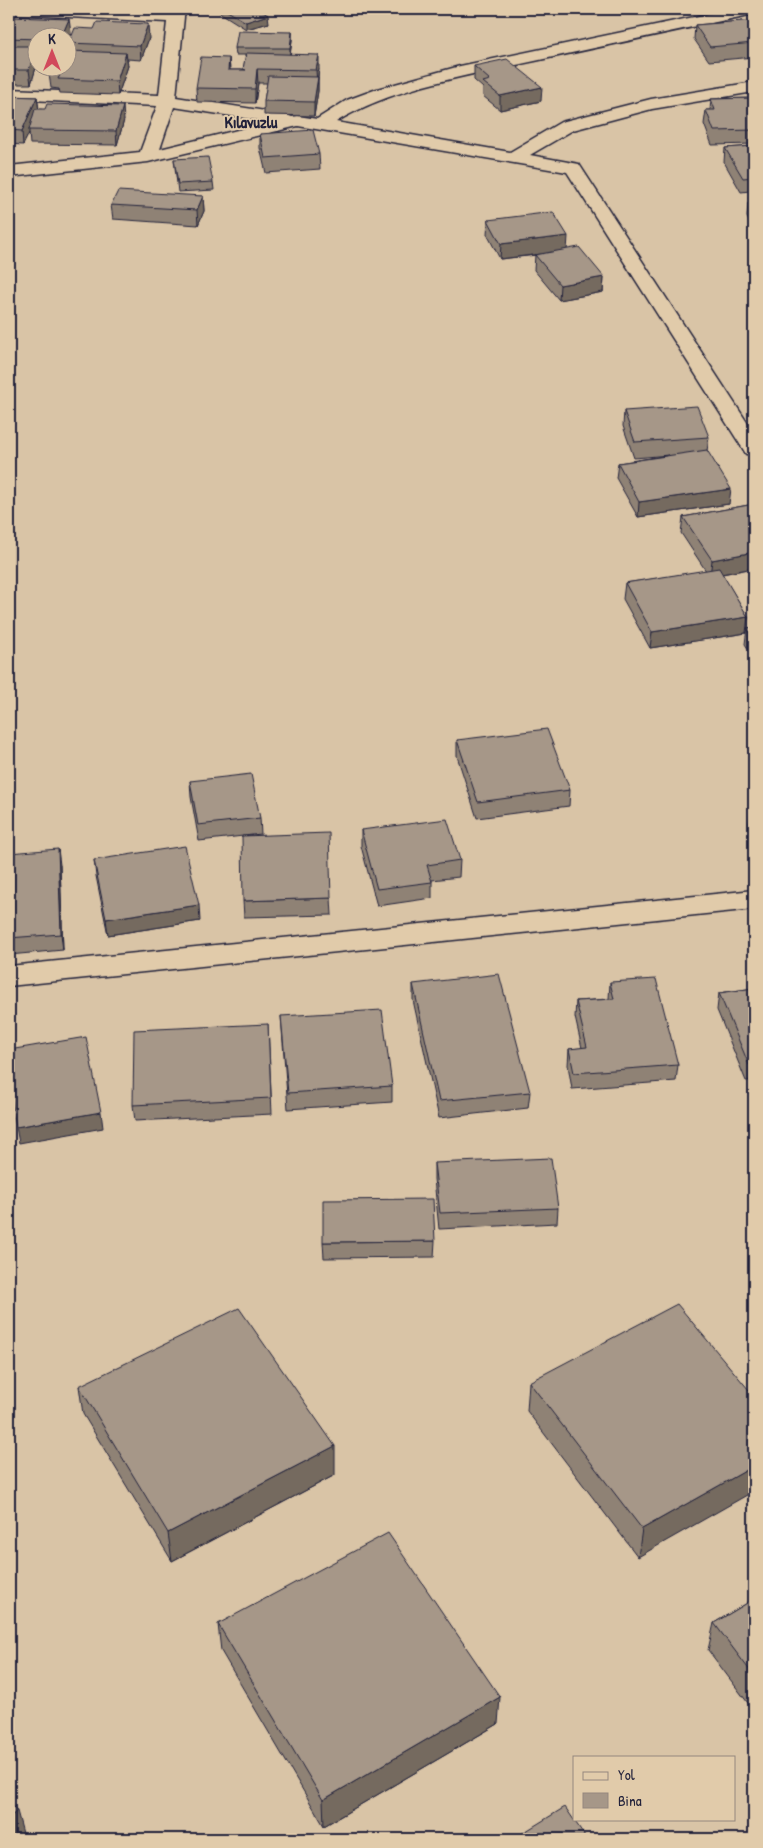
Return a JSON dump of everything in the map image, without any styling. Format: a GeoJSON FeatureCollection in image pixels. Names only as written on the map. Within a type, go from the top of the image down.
{"type":"FeatureCollection","features":[{"type":"Feature","properties":{"kind":"street"},"geometry":{"type":"LineString","coordinates":[[9,9],[178,13],[167,101],[148,157]]}},
{"type":"Feature","properties":{"kind":"street"},"geometry":{"type":"LineString","coordinates":[[319,125],[353,104],[383,92],[466,70],[754,9]]}},
{"type":"Feature","properties":{"kind":"street"},"geometry":{"type":"LineString","coordinates":[[512,158],[567,126],[651,104],[754,87]]}},
{"type":"Feature","properties":{"kind":"street"},"geometry":{"type":"LineString","coordinates":[[9,94],[167,101],[298,121],[573,168],[754,449]]}},
{"type":"Feature","properties":{"kind":"street"},"geometry":{"type":"LineString","coordinates":[[9,172],[148,157],[298,121]]}},
{"type":"Feature","properties":{"kind":"street"},"geometry":{"type":"LineString","coordinates":[[9,976],[754,899]]}},
{"type":"Feature","properties":{"kind":"building"},"geometry":{"type":"Polygon","coordinates":[[[224,9],[258,9],[268,15],[246,22],[224,9]]]}},
{"type":"Feature","properties":{"kind":"building"},"geometry":{"type":"Polygon","coordinates":[[[12,17],[69,19],[65,28],[28,28],[28,39],[9,38],[9,24],[12,17]]]}},
{"type":"Feature","properties":{"kind":"building"},"geometry":{"type":"Polygon","coordinates":[[[754,20],[754,43],[710,47],[695,25],[754,20]]]}},
{"type":"Feature","properties":{"kind":"building"},"geometry":{"type":"Polygon","coordinates":[[[97,22],[148,24],[140,46],[78,43],[78,28],[94,29],[97,22]]]}},
{"type":"Feature","properties":{"kind":"building"},"geometry":{"type":"Polygon","coordinates":[[[238,31],[292,32],[290,48],[235,48],[238,31]]]}},
{"type":"Feature","properties":{"kind":"building"},"geometry":{"type":"Polygon","coordinates":[[[9,46],[28,46],[28,70],[9,70],[9,46]]]}},
{"type":"Feature","properties":{"kind":"building"},"geometry":{"type":"Polygon","coordinates":[[[78,51],[126,53],[117,81],[58,79],[78,78],[78,51]]]}},
{"type":"Feature","properties":{"kind":"building"},"geometry":{"type":"Polygon","coordinates":[[[246,53],[319,55],[316,70],[257,69],[255,89],[196,88],[201,57],[229,58],[228,70],[246,70],[243,69],[246,53]]]}},
{"type":"Feature","properties":{"kind":"building"},"geometry":{"type":"Polygon","coordinates":[[[507,59],[542,87],[500,96],[483,82],[490,80],[474,66],[507,59]]]}},
{"type":"Feature","properties":{"kind":"building"},"geometry":{"type":"Polygon","coordinates":[[[268,76],[318,77],[314,102],[264,101],[268,76]]]}},
{"type":"Feature","properties":{"kind":"building"},"geometry":{"type":"Polygon","coordinates":[[[9,96],[37,97],[22,131],[9,130],[9,96]]]}},
{"type":"Feature","properties":{"kind":"building"},"geometry":{"type":"Polygon","coordinates":[[[754,98],[754,130],[714,131],[706,110],[715,110],[711,99],[754,98]]]}},
{"type":"Feature","properties":{"kind":"building"},"geometry":{"type":"Polygon","coordinates":[[[47,104],[123,106],[116,131],[29,130],[35,109],[45,109],[47,104]]]}},
{"type":"Feature","properties":{"kind":"building"},"geometry":{"type":"Polygon","coordinates":[[[313,130],[319,154],[265,158],[260,134],[313,130]]]}},
{"type":"Feature","properties":{"kind":"building"},"geometry":{"type":"Polygon","coordinates":[[[754,146],[754,177],[743,178],[725,148],[754,146]]]}},
{"type":"Feature","properties":{"kind":"building"},"geometry":{"type":"Polygon","coordinates":[[[208,157],[213,182],[178,184],[174,159],[208,157]]]}},
{"type":"Feature","properties":{"kind":"building"},"geometry":{"type":"Polygon","coordinates":[[[754,184],[754,193],[750,185],[754,184]]]}},
{"type":"Feature","properties":{"kind":"building"},"geometry":{"type":"Polygon","coordinates":[[[118,191],[203,196],[197,210],[111,205],[118,191]]]}},
{"type":"Feature","properties":{"kind":"building"},"geometry":{"type":"Polygon","coordinates":[[[748,202],[754,202],[754,216],[748,202]]]}},
{"type":"Feature","properties":{"kind":"building"},"geometry":{"type":"Polygon","coordinates":[[[553,212],[568,236],[501,244],[488,220],[553,212]]]}},
{"type":"Feature","properties":{"kind":"building"},"geometry":{"type":"Polygon","coordinates":[[[579,247],[604,277],[560,285],[535,255],[579,247]]]}},
{"type":"Feature","properties":{"kind":"building"},"geometry":{"type":"Polygon","coordinates":[[[697,406],[709,437],[635,442],[624,411],[697,406]]]}},
{"type":"Feature","properties":{"kind":"building"},"geometry":{"type":"Polygon","coordinates":[[[707,450],[731,489],[639,502],[618,463],[707,450]]]}},
{"type":"Feature","properties":{"kind":"building"},"geometry":{"type":"Polygon","coordinates":[[[754,504],[754,552],[712,560],[683,517],[754,504]]]}},
{"type":"Feature","properties":{"kind":"building"},"geometry":{"type":"Polygon","coordinates":[[[719,568],[748,617],[652,632],[625,583],[719,568]]]}},
{"type":"Feature","properties":{"kind":"building"},"geometry":{"type":"Polygon","coordinates":[[[754,627],[754,638],[747,628],[754,627]]]}},
{"type":"Feature","properties":{"kind":"building"},"geometry":{"type":"Polygon","coordinates":[[[547,729],[570,790],[478,802],[457,740],[547,729]]]}},
{"type":"Feature","properties":{"kind":"building"},"geometry":{"type":"Polygon","coordinates":[[[251,774],[260,818],[198,825],[190,781],[251,774]]]}},
{"type":"Feature","properties":{"kind":"building"},"geometry":{"type":"Polygon","coordinates":[[[447,819],[460,860],[427,865],[432,882],[377,889],[361,830],[447,819]]]}},
{"type":"Feature","properties":{"kind":"building"},"geometry":{"type":"Polygon","coordinates":[[[329,833],[331,898],[243,901],[242,836],[329,833]]]}},
{"type":"Feature","properties":{"kind":"building"},"geometry":{"type":"Polygon","coordinates":[[[185,846],[199,905],[106,919],[94,860],[185,846]]]}},
{"type":"Feature","properties":{"kind":"building"},"geometry":{"type":"Polygon","coordinates":[[[58,849],[61,934],[9,938],[9,853],[58,849]]]}},
{"type":"Feature","properties":{"kind":"building"},"geometry":{"type":"Polygon","coordinates":[[[499,974],[530,1092],[439,1101],[413,984],[499,974]]]}},
{"type":"Feature","properties":{"kind":"building"},"geometry":{"type":"Polygon","coordinates":[[[656,979],[678,1065],[574,1073],[569,1049],[587,1047],[576,1001],[614,999],[610,982],[656,979]]]}},
{"type":"Feature","properties":{"kind":"building"},"geometry":{"type":"Polygon","coordinates":[[[754,988],[754,1064],[749,1065],[719,993],[754,988]]]}},
{"type":"Feature","properties":{"kind":"building"},"geometry":{"type":"Polygon","coordinates":[[[382,1010],[392,1086],[288,1093],[281,1016],[382,1010]]]}},
{"type":"Feature","properties":{"kind":"building"},"geometry":{"type":"Polygon","coordinates":[[[268,1024],[271,1098],[133,1105],[134,1030],[268,1024]]]}},
{"type":"Feature","properties":{"kind":"building"},"geometry":{"type":"Polygon","coordinates":[[[86,1037],[101,1112],[16,1127],[9,1084],[9,1050],[86,1037]]]}},
{"type":"Feature","properties":{"kind":"building"},"geometry":{"type":"Polygon","coordinates":[[[551,1158],[558,1208],[440,1213],[434,1163],[551,1158]]]}},
{"type":"Feature","properties":{"kind":"building"},"geometry":{"type":"Polygon","coordinates":[[[433,1199],[435,1241],[323,1242],[323,1200],[433,1199]]]}},
{"type":"Feature","properties":{"kind":"building"},"geometry":{"type":"Polygon","coordinates":[[[677,1304],[754,1396],[754,1466],[642,1529],[529,1382],[677,1304]]]}},
{"type":"Feature","properties":{"kind":"building"},"geometry":{"type":"Polygon","coordinates":[[[239,1308],[335,1446],[168,1533],[79,1386],[239,1308]]]}},
{"type":"Feature","properties":{"kind":"building"},"geometry":{"type":"Polygon","coordinates":[[[388,1533],[500,1697],[323,1800],[218,1624],[388,1533]]]}},
{"type":"Feature","properties":{"kind":"building"},"geometry":{"type":"Polygon","coordinates":[[[754,1599],[754,1676],[714,1623],[754,1599]]]}},
{"type":"Feature","properties":{"kind":"building"},"geometry":{"type":"Polygon","coordinates":[[[9,1801],[17,1811],[9,1818],[9,1801]]]}},
{"type":"Feature","properties":{"kind":"building"},"geometry":{"type":"Polygon","coordinates":[[[565,1807],[587,1839],[513,1839],[565,1807]]]}},
{"type":"Feature","properties":{"kind":"district","name":"Kılavuzlu"},"geometry":{"type":"Point","coordinates":[251,122]}}]}
